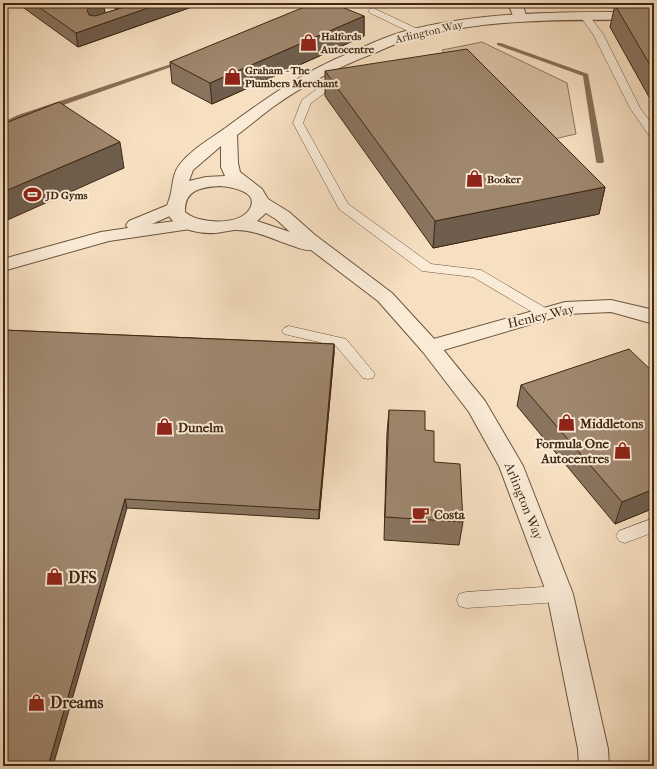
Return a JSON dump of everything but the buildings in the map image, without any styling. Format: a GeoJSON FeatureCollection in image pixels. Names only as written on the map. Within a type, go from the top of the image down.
{"type":"FeatureCollection","features":[{"type":"Feature","properties":{"kind":"street"},"geometry":{"type":"LineString","coordinates":[[96,3],[125,16],[105,22]]}},
{"type":"Feature","properties":{"kind":"street"},"geometry":{"type":"LineString","coordinates":[[515,3],[520,18]]}},
{"type":"Feature","properties":{"kind":"street","name":"Arlington Way"},"geometry":{"type":"LineString","coordinates":[[176,201],[183,171],[203,151],[229,133],[262,106],[326,68],[406,35],[453,25],[520,18],[654,16]]}},
{"type":"Feature","properties":{"kind":"street","name":"Arlington Way"},"geometry":{"type":"LineString","coordinates":[[229,133],[230,170],[240,183]]}},
{"type":"Feature","properties":{"kind":"street","name":"Arlington Way"},"geometry":{"type":"LineString","coordinates":[[3,265],[108,236],[148,220],[176,201],[187,189],[199,184],[227,180],[240,183],[255,191],[260,202],[259,209],[254,215],[247,221],[236,225],[221,228],[205,228],[191,224],[108,236]]}},
{"type":"Feature","properties":{"kind":"street"},"geometry":{"type":"LineString","coordinates":[[176,201],[179,216],[191,224]]}},
{"type":"Feature","properties":{"kind":"street","name":"Arlington Way"},"geometry":{"type":"LineString","coordinates":[[260,202],[283,216],[308,239],[385,297],[430,347],[476,407],[512,466],[560,594],[593,749],[594,766]]}},
{"type":"Feature","properties":{"kind":"street","name":"Arlington Way"},"geometry":{"type":"LineString","coordinates":[[236,225],[257,227],[292,238],[326,252]]}},
{"type":"Feature","properties":{"kind":"street","name":"Henley Way"},"geometry":{"type":"LineString","coordinates":[[430,347],[565,308],[611,306],[654,318]]}},
{"type":"Feature","properties":{"kind":"lane"},"geometry":{"type":"LineString","coordinates":[[373,11],[419,32]]}},
{"type":"Feature","properties":{"kind":"lane"},"geometry":{"type":"LineString","coordinates":[[585,16],[598,34],[635,108],[654,135]]}},
{"type":"Feature","properties":{"kind":"lane"},"geometry":{"type":"LineString","coordinates":[[350,77],[325,88],[306,102],[298,123],[343,206],[427,268],[476,273],[544,313]]}},
{"type":"Feature","properties":{"kind":"lane"},"geometry":{"type":"LineString","coordinates":[[289,331],[341,342],[368,374]]}},
{"type":"Feature","properties":{"kind":"lane"},"geometry":{"type":"LineString","coordinates":[[625,536],[654,525]]}},
{"type":"Feature","properties":{"kind":"lane"},"geometry":{"type":"LineString","coordinates":[[466,600],[560,594]]}},
{"type":"Feature","properties":{"kind":"shaded area"},"geometry":{"type":"Polygon","coordinates":[[[482,42],[567,83],[576,134],[532,144],[442,50],[482,42]]]}},
{"type":"Feature","properties":{"kind":"waterway"},"geometry":{"type":"LineString","coordinates":[[499,44],[586,75],[600,161]]}},
{"type":"Feature","properties":{"kind":"waterway"},"geometry":{"type":"LineString","coordinates":[[3,125],[21,117],[182,62]]}},
{"type":"Feature","properties":{"kind":"place","name":"Halfords Autocentre"},"geometry":{"type":"Point","coordinates":[308,42]}},
{"type":"Feature","properties":{"kind":"place","name":"Graham - The Plumbers Merchant"},"geometry":{"type":"Point","coordinates":[232,76]}},
{"type":"Feature","properties":{"kind":"place","name":"Booker"},"geometry":{"type":"Point","coordinates":[474,179]}},
{"type":"Feature","properties":{"kind":"place","name":"JD Gyms"},"geometry":{"type":"Point","coordinates":[33,195]}},
{"type":"Feature","properties":{"kind":"place","name":"Middletons"},"geometry":{"type":"Point","coordinates":[567,423]}},
{"type":"Feature","properties":{"kind":"place","name":"Dunelm"},"geometry":{"type":"Point","coordinates":[165,427]}},
{"type":"Feature","properties":{"kind":"place","name":"Formula One Autocentres"},"geometry":{"type":"Point","coordinates":[622,450]}},
{"type":"Feature","properties":{"kind":"place","name":"Costa"},"geometry":{"type":"Point","coordinates":[421,514]}},
{"type":"Feature","properties":{"kind":"place","name":"DFS"},"geometry":{"type":"Point","coordinates":[55,577]}},
{"type":"Feature","properties":{"kind":"place","name":"Dreams"},"geometry":{"type":"Point","coordinates":[37,702]}}]}
